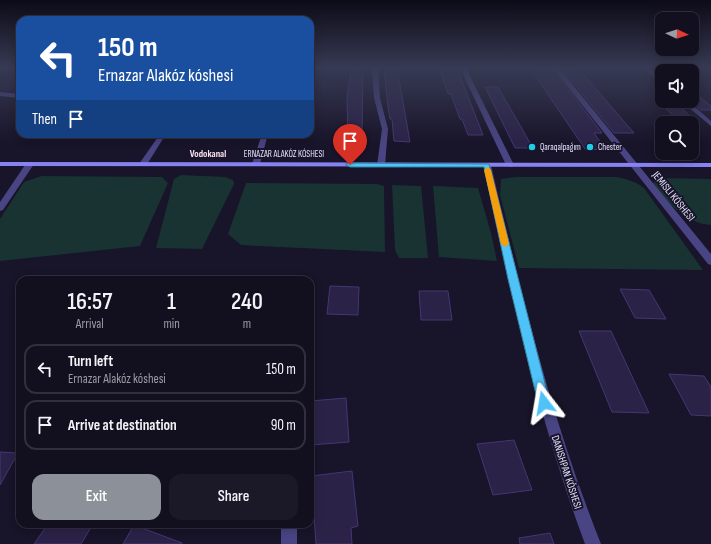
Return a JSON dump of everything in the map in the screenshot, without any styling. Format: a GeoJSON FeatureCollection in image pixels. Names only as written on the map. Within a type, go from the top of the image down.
{"type":"FeatureCollection","features":[{"type":"Feature","properties":{"kind":"main road","name":"ERNAZAR ALAKÓZ KÓSHESI"},"geometry":{"type":"LineString","coordinates":[[0,164],[711,165]]}},
{"type":"Feature","properties":{"kind":"street"},"geometry":{"type":"LineString","coordinates":[[377,93],[385,129],[381,165]]}},
{"type":"Feature","properties":{"kind":"street"},"geometry":{"type":"LineString","coordinates":[[475,93],[510,165]]}},
{"type":"Feature","properties":{"kind":"street","name":"JEMISLI KÓSHESI"},"geometry":{"type":"LineString","coordinates":[[576,93],[711,262]]}},
{"type":"Feature","properties":{"kind":"street"},"geometry":{"type":"LineString","coordinates":[[0,94],[16,96]]}},
{"type":"Feature","properties":{"kind":"street"},"geometry":{"type":"LineString","coordinates":[[692,108],[711,124]]}},
{"type":"Feature","properties":{"kind":"street"},"geometry":{"type":"LineString","coordinates":[[143,164],[160,138]]}},
{"type":"Feature","properties":{"kind":"street"},"geometry":{"type":"LineString","coordinates":[[256,164],[264,138]]}},
{"type":"Feature","properties":{"kind":"street"},"geometry":{"type":"LineString","coordinates":[[0,208],[30,164]]}},
{"type":"Feature","properties":{"kind":"street"},"geometry":{"type":"LineString","coordinates":[[487,165],[513,279],[544,403],[593,544]]}},
{"type":"Feature","properties":{"kind":"street"},"geometry":{"type":"LineString","coordinates":[[289,528],[289,544]]}},
{"type":"Feature","properties":{"kind":"green space"},"geometry":{"type":"Polygon","coordinates":[[[181,175],[225,177],[233,180],[234,184],[202,249],[156,248],[174,179],[181,175]]]}},
{"type":"Feature","properties":{"kind":"green space"},"geometry":{"type":"Polygon","coordinates":[[[42,176],[162,177],[168,183],[140,246],[0,261],[0,219],[24,182],[42,176]]]}},
{"type":"Feature","properties":{"kind":"green space"},"geometry":{"type":"Polygon","coordinates":[[[515,177],[616,177],[637,184],[644,188],[703,270],[519,268],[500,195],[501,179],[515,177]]]}},
{"type":"Feature","properties":{"kind":"green space"},"geometry":{"type":"Polygon","coordinates":[[[661,178],[711,179],[711,225],[702,224],[686,217],[665,199],[653,185],[654,181],[661,178]]]}},
{"type":"Feature","properties":{"kind":"green space"},"geometry":{"type":"Polygon","coordinates":[[[246,183],[377,184],[384,186],[385,252],[241,245],[228,234],[246,183]]]}},
{"type":"Feature","properties":{"kind":"green space"},"geometry":{"type":"Polygon","coordinates":[[[392,185],[421,186],[428,258],[399,258],[395,250],[392,185]]]}},
{"type":"Feature","properties":{"kind":"green space"},"geometry":{"type":"Polygon","coordinates":[[[433,186],[478,188],[491,233],[497,261],[439,257],[433,186]]]}},
{"type":"Feature","properties":{"kind":"building"},"geometry":{"type":"Polygon","coordinates":[[[348,93],[363,93],[362,135],[348,135],[348,93]]]}},
{"type":"Feature","properties":{"kind":"building"},"geometry":{"type":"Polygon","coordinates":[[[387,93],[401,93],[410,142],[394,141],[392,119],[390,119],[387,93]]]}},
{"type":"Feature","properties":{"kind":"building"},"geometry":{"type":"Polygon","coordinates":[[[467,93],[483,135],[468,135],[462,119],[460,119],[451,94],[448,94],[467,93]]]}},
{"type":"Feature","properties":{"kind":"building"},"geometry":{"type":"Polygon","coordinates":[[[488,93],[502,93],[533,148],[515,148],[488,93]]]}},
{"type":"Feature","properties":{"kind":"building"},"geometry":{"type":"Polygon","coordinates":[[[547,93],[572,93],[602,133],[594,133],[606,150],[585,149],[547,93]]]}},
{"type":"Feature","properties":{"kind":"building"},"geometry":{"type":"Polygon","coordinates":[[[582,93],[600,93],[634,133],[614,133],[582,93]]]}},
{"type":"Feature","properties":{"kind":"building"},"geometry":{"type":"Polygon","coordinates":[[[699,97],[711,106],[711,110],[701,110],[699,108],[699,97]]]}},
{"type":"Feature","properties":{"kind":"building"},"geometry":{"type":"Polygon","coordinates":[[[665,108],[681,108],[690,116],[674,116],[665,108]]]}},
{"type":"Feature","properties":{"kind":"building"},"geometry":{"type":"Polygon","coordinates":[[[330,286],[359,287],[358,315],[327,314],[330,286]]]}},
{"type":"Feature","properties":{"kind":"building"},"geometry":{"type":"Polygon","coordinates":[[[620,289],[649,290],[666,319],[635,318],[620,289]]]}},
{"type":"Feature","properties":{"kind":"building"},"geometry":{"type":"Polygon","coordinates":[[[419,291],[448,291],[452,320],[421,320],[419,291]]]}},
{"type":"Feature","properties":{"kind":"building"},"geometry":{"type":"Polygon","coordinates":[[[579,331],[611,331],[649,413],[612,412],[579,331]]]}},
{"type":"Feature","properties":{"kind":"building"},"geometry":{"type":"Polygon","coordinates":[[[669,374],[704,376],[711,387],[711,416],[691,415],[669,374]]]}},
{"type":"Feature","properties":{"kind":"building"},"geometry":{"type":"Polygon","coordinates":[[[346,398],[349,442],[314,445],[314,401],[346,398]]]}},
{"type":"Feature","properties":{"kind":"building"},"geometry":{"type":"Polygon","coordinates":[[[514,440],[532,490],[493,495],[477,444],[514,440]]]}},
{"type":"Feature","properties":{"kind":"building"},"geometry":{"type":"Polygon","coordinates":[[[0,452],[16,453],[16,457],[0,485],[0,452]]]}},
{"type":"Feature","properties":{"kind":"building"},"geometry":{"type":"Polygon","coordinates":[[[352,471],[358,526],[351,528],[352,544],[316,544],[314,517],[314,476],[352,471]]]}},
{"type":"Feature","properties":{"kind":"building"},"geometry":{"type":"Polygon","coordinates":[[[45,528],[91,528],[81,544],[34,544],[45,528]]]}},
{"type":"Feature","properties":{"kind":"building"},"geometry":{"type":"Polygon","coordinates":[[[132,528],[142,528],[182,543],[182,544],[123,544],[132,528]]]}},
{"type":"Feature","properties":{"kind":"building"},"geometry":{"type":"Polygon","coordinates":[[[550,533],[554,544],[520,544],[519,538],[550,533]]]}},
{"type":"Feature","properties":{"kind":"slow traffic"},"geometry":{"type":"LineString","coordinates":[[488,170],[505,244]]}},
{"type":"Feature","properties":{"kind":"place","name":"Qaraqalpaǵım"},"geometry":{"type":"Point","coordinates":[532,147]}},
{"type":"Feature","properties":{"kind":"place","name":"Chester"},"geometry":{"type":"Point","coordinates":[590,147]}},
{"type":"Feature","properties":{"kind":"district","name":"Vodokanal"},"geometry":{"type":"Point","coordinates":[208,153]}},
{"type":"Feature","properties":{"kind":"route"},"geometry":{"type":"LineString","coordinates":[[350,165],[487,165],[513,279],[544,403]]}}]}
